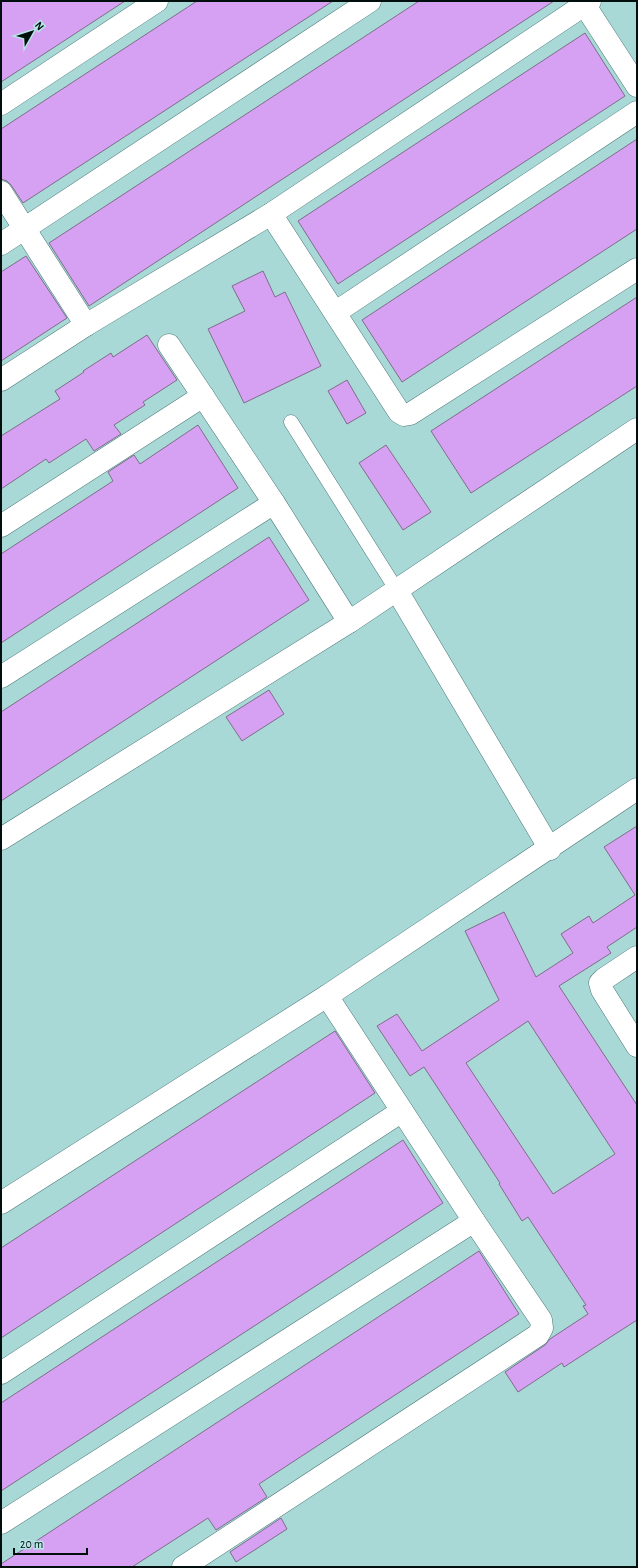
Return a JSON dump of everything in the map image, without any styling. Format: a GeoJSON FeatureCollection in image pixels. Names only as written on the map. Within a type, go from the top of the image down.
{"type":"FeatureCollection","features":[{"type":"Feature","properties":{"kind":"street"},"geometry":{"type":"LineString","coordinates":[[1,104],[157,1]]}},
{"type":"Feature","properties":{"kind":"street"},"geometry":{"type":"LineString","coordinates":[[1,244],[370,1]]}},
{"type":"Feature","properties":{"kind":"street"},"geometry":{"type":"LineString","coordinates":[[1,380],[86,325],[271,214],[586,2],[637,86]]}},
{"type":"Feature","properties":{"kind":"street"},"geometry":{"type":"LineString","coordinates":[[336,312],[637,112]]}},
{"type":"Feature","properties":{"kind":"street"},"geometry":{"type":"LineString","coordinates":[[1,192],[86,325]]}},
{"type":"Feature","properties":{"kind":"street"},"geometry":{"type":"LineString","coordinates":[[271,214],[336,312],[399,412],[404,415],[410,414],[637,269]]}},
{"type":"Feature","properties":{"kind":"street"},"geometry":{"type":"LineString","coordinates":[[169,346],[274,503],[349,622]]}},
{"type":"Feature","properties":{"kind":"street"},"geometry":{"type":"LineString","coordinates":[[1,526],[203,396]]}},
{"type":"Feature","properties":{"kind":"street"},"geometry":{"type":"LineString","coordinates":[[1,839],[349,622],[396,589],[442,560],[637,429]]}},
{"type":"Feature","properties":{"kind":"street"},"geometry":{"type":"LineString","coordinates":[[1,678],[274,503]]}},
{"type":"Feature","properties":{"kind":"street"},"geometry":{"type":"LineString","coordinates":[[396,589],[554,846]]}},
{"type":"Feature","properties":{"kind":"street"},"geometry":{"type":"LineString","coordinates":[[1,1203],[327,996],[607,810],[636,793]]}},
{"type":"Feature","properties":{"kind":"street"},"geometry":{"type":"LineString","coordinates":[[637,957],[600,983],[602,990],[637,1046]]}},
{"type":"Feature","properties":{"kind":"street"},"geometry":{"type":"LineString","coordinates":[[183,1567],[538,1335],[542,1328],[541,1320],[474,1221],[327,996]]}},
{"type":"Feature","properties":{"kind":"street"},"geometry":{"type":"LineString","coordinates":[[1,1373],[402,1111]]}},
{"type":"Feature","properties":{"kind":"street"},"geometry":{"type":"LineString","coordinates":[[1,1523],[474,1221]]}},
{"type":"Feature","properties":{"kind":"lane"},"geometry":{"type":"LineString","coordinates":[[291,422],[396,589]]}},
{"type":"Feature","properties":{"kind":"building"},"geometry":{"type":"Polygon","coordinates":[[[1,1],[125,1],[1,82],[1,1]]]}},
{"type":"Feature","properties":{"kind":"building"},"geometry":{"type":"Polygon","coordinates":[[[197,1],[333,1],[23,203],[11,185],[7,181],[1,179],[1,129],[197,1]]]}},
{"type":"Feature","properties":{"kind":"building"},"geometry":{"type":"Polygon","coordinates":[[[419,1],[554,1],[89,306],[49,243],[419,1]]]}},
{"type":"Feature","properties":{"kind":"building"},"geometry":{"type":"Polygon","coordinates":[[[585,33],[625,96],[338,284],[298,221],[585,33]]]}},
{"type":"Feature","properties":{"kind":"building"},"geometry":{"type":"Polygon","coordinates":[[[637,139],[637,229],[402,382],[362,320],[637,139]]]}},
{"type":"Feature","properties":{"kind":"building"},"geometry":{"type":"Polygon","coordinates":[[[26,256],[67,318],[1,361],[1,272],[26,256]]]}},
{"type":"Feature","properties":{"kind":"building"},"geometry":{"type":"Polygon","coordinates":[[[263,271],[275,297],[285,292],[321,366],[244,403],[208,329],[245,311],[232,286],[263,271]]]}},
{"type":"Feature","properties":{"kind":"building"},"geometry":{"type":"Polygon","coordinates":[[[637,297],[637,386],[471,493],[431,431],[637,297]]]}},
{"type":"Feature","properties":{"kind":"building"},"geometry":{"type":"Polygon","coordinates":[[[147,335],[177,380],[143,402],[145,405],[114,425],[121,434],[94,451],[86,439],[49,463],[46,459],[1,489],[1,436],[60,399],[55,391],[84,372],[83,371],[111,353],[113,357],[147,335]]]}},
{"type":"Feature","properties":{"kind":"building"},"geometry":{"type":"Polygon","coordinates":[[[347,380],[366,413],[347,424],[328,391],[347,380]]]}},
{"type":"Feature","properties":{"kind":"building"},"geometry":{"type":"Polygon","coordinates":[[[198,425],[238,488],[1,643],[1,554],[113,481],[108,472],[134,455],[140,464],[198,425]]]}},
{"type":"Feature","properties":{"kind":"building"},"geometry":{"type":"Polygon","coordinates":[[[386,445],[431,512],[403,530],[359,463],[386,445]]]}},
{"type":"Feature","properties":{"kind":"building"},"geometry":{"type":"Polygon","coordinates":[[[269,537],[309,600],[1,801],[1,712],[269,537]]]}},
{"type":"Feature","properties":{"kind":"building"},"geometry":{"type":"Polygon","coordinates":[[[269,690],[284,714],[242,741],[226,717],[269,690]]]}},
{"type":"Feature","properties":{"kind":"building"},"geometry":{"type":"Polygon","coordinates":[[[637,826],[637,927],[607,947],[611,953],[559,986],[637,1105],[637,1320],[564,1367],[562,1363],[518,1392],[505,1372],[545,1345],[550,1339],[588,1314],[583,1306],[586,1305],[528,1217],[522,1221],[499,1184],[500,1183],[424,1067],[410,1076],[377,1026],[397,1014],[422,1051],[499,1000],[465,931],[504,912],[536,977],[573,953],[561,934],[589,916],[593,923],[635,895],[604,847],[637,826]],[[528,1021],[466,1063],[553,1194],[615,1154],[528,1021]]]}},
{"type":"Feature","properties":{"kind":"building"},"geometry":{"type":"Polygon","coordinates":[[[335,1031],[375,1093],[1,1338],[1,1248],[335,1031]]]}},
{"type":"Feature","properties":{"kind":"building"},"geometry":{"type":"Polygon","coordinates":[[[403,1140],[443,1203],[1,1491],[1,1403],[403,1140]]]}},
{"type":"Feature","properties":{"kind":"building"},"geometry":{"type":"Polygon","coordinates":[[[479,1251],[519,1314],[259,1484],[267,1497],[216,1530],[208,1518],[132,1567],[1,1567],[1,1564],[479,1251]]]}},
{"type":"Feature","properties":{"kind":"building"},"geometry":{"type":"Polygon","coordinates":[[[281,1518],[287,1529],[236,1562],[230,1552],[281,1518]]]}}]}
